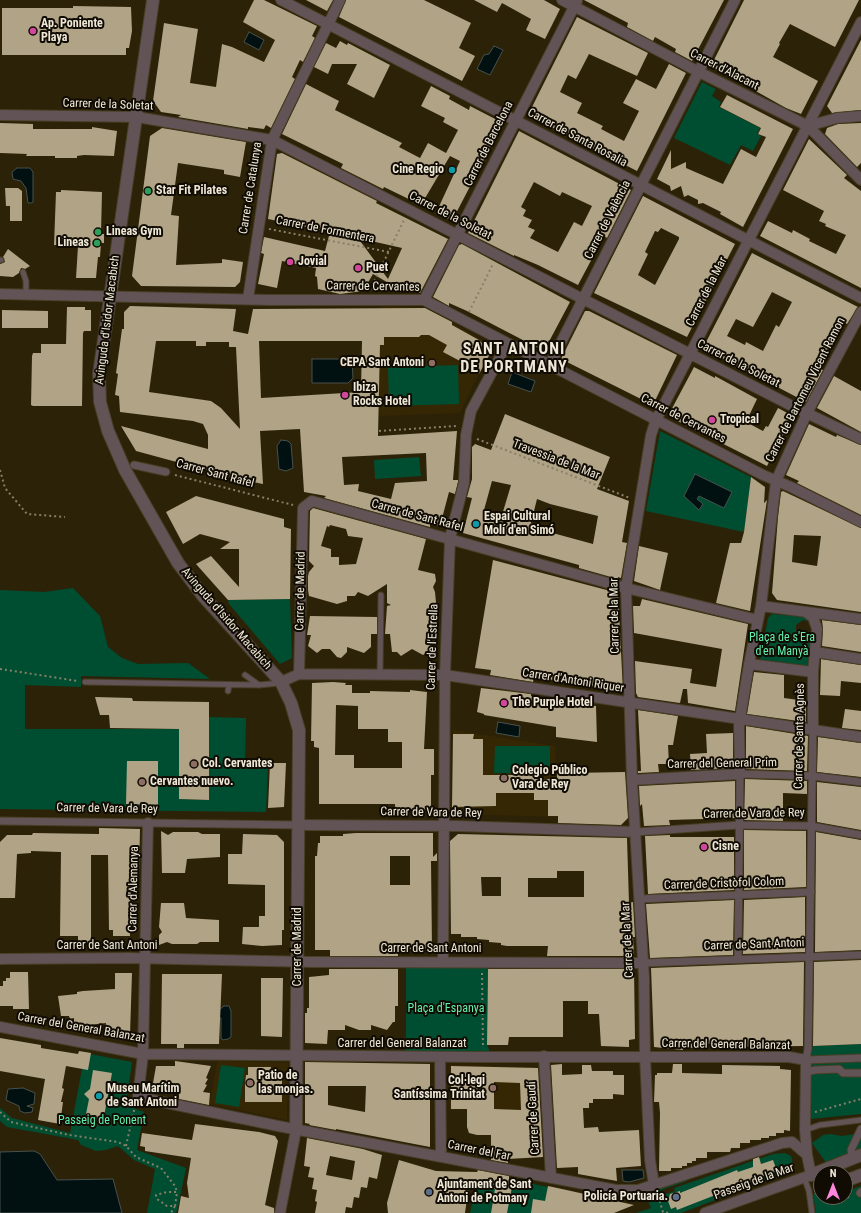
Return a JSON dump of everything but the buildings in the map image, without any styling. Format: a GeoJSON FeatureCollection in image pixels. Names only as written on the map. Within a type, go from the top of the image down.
{"type":"FeatureCollection","features":[{"type":"Feature","properties":{"kind":"street","name":"Avinguda d'Isidor Macabich"},"geometry":{"type":"LineString","coordinates":[[153,0],[99,374],[100,402],[108,431],[118,456],[178,563],[208,602],[281,682]]}},
{"type":"Feature","properties":{"kind":"street","name":"Carrer de Santa Rosalia"},"geometry":{"type":"LineString","coordinates":[[281,0],[640,186],[861,298]]}},
{"type":"Feature","properties":{"kind":"street","name":"Carrer de Catalunya"},"geometry":{"type":"LineString","coordinates":[[248,299],[272,140],[340,0]]}},
{"type":"Feature","properties":{"kind":"street","name":"Carrer d'Alacant"},"geometry":{"type":"LineString","coordinates":[[562,0],[576,3],[699,72],[808,126],[861,180]]}},
{"type":"Feature","properties":{"kind":"street","name":"Carrer de València"},"geometry":{"type":"LineString","coordinates":[[548,366],[735,0]]}},
{"type":"Feature","properties":{"kind":"street","name":"Carrer de Barcelona"},"geometry":{"type":"LineString","coordinates":[[424,300],[576,3]]}},
{"type":"Feature","properties":{"kind":"street","name":"Carrer de la Mar"},"geometry":{"type":"LineString","coordinates":[[654,1185],[650,1160],[645,1057],[643,963],[632,780],[626,588],[651,435],[656,420],[861,22]]}},
{"type":"Feature","properties":{"kind":"street","name":"Carrer de la Soletat"},"geometry":{"type":"LineString","coordinates":[[0,115],[137,117],[272,140],[498,254],[807,414],[861,439]]}},
{"type":"Feature","properties":{"kind":"street"},"geometry":{"type":"LineString","coordinates":[[808,126],[837,118],[861,116]]}},
{"type":"Feature","properties":{"kind":"street","name":"Carrer de Cervantes"},"geometry":{"type":"LineString","coordinates":[[0,294],[248,299],[424,300],[548,366],[861,522]]}},
{"type":"Feature","properties":{"kind":"street","name":"Carrer de Bartomeu Vicent Ramon"},"geometry":{"type":"LineString","coordinates":[[738,959],[740,719],[758,620],[776,480],[807,414],[861,312]]}},
{"type":"Feature","properties":{"kind":"street","name":"Carrer de l'Estrella"},"geometry":{"type":"LineString","coordinates":[[443,962],[445,675],[450,538],[464,483],[467,431],[471,411],[507,344]]}},
{"type":"Feature","properties":{"kind":"street","name":"Carrer Sant Rafel"},"geometry":{"type":"LineString","coordinates":[[134,465],[166,472]]}},
{"type":"Feature","properties":{"kind":"street","name":"Carrer de Sant Rafel"},"geometry":{"type":"LineString","coordinates":[[303,508],[312,501],[626,588],[758,620]]}},
{"type":"Feature","properties":{"kind":"street","name":"Carrer de Madrid"},"geometry":{"type":"LineString","coordinates":[[299,674],[303,508]]}},
{"type":"Feature","properties":{"kind":"street"},"geometry":{"type":"LineString","coordinates":[[760,606],[861,619]]}},
{"type":"Feature","properties":{"kind":"street","name":"Carrer de Santa Agnès"},"geometry":{"type":"LineString","coordinates":[[807,613],[813,617],[816,623],[808,1049],[806,1060],[805,1130],[807,1155],[812,1176]]}},
{"type":"Feature","properties":{"kind":"street"},"geometry":{"type":"LineString","coordinates":[[815,652],[861,658]]}},
{"type":"Feature","properties":{"kind":"street"},"geometry":{"type":"LineString","coordinates":[[749,664],[814,672]]}},
{"type":"Feature","properties":{"kind":"street","name":"Carrer d'Antoni Riquer"},"geometry":{"type":"LineString","coordinates":[[281,682],[299,674],[445,675],[861,737]]}},
{"type":"Feature","properties":{"kind":"street","name":"Carrer de Madrid"},"geometry":{"type":"LineString","coordinates":[[280,1213],[296,1130],[299,825],[299,730],[291,703],[281,682]]}},
{"type":"Feature","properties":{"kind":"street","name":"Carrer del General Prim"},"geometry":{"type":"LineString","coordinates":[[632,780],[740,774],[812,776],[861,782]]}},
{"type":"Feature","properties":{"kind":"street","name":"Carrer de Vara de Rey"},"geometry":{"type":"LineString","coordinates":[[0,820],[444,826],[636,832],[739,825],[811,826],[861,835]]}},
{"type":"Feature","properties":{"kind":"street","name":"Carrer d'Alemanya"},"geometry":{"type":"LineString","coordinates":[[138,1097],[143,1054],[148,823]]}},
{"type":"Feature","properties":{"kind":"street","name":"Carrer de Cristòfol Colom"},"geometry":{"type":"LineString","coordinates":[[639,899],[811,892]]}},
{"type":"Feature","properties":{"kind":"street","name":"Carrer de Sant Antoni"},"geometry":{"type":"LineString","coordinates":[[0,959],[146,958],[298,962],[643,963],[861,955]]}},
{"type":"Feature","properties":{"kind":"street","name":"Carrer del General Balanzat"},"geometry":{"type":"LineString","coordinates":[[0,1027],[143,1054],[440,1057],[789,1057],[806,1060]]}},
{"type":"Feature","properties":{"kind":"street","name":"Carrer de Gaudí"},"geometry":{"type":"LineString","coordinates":[[544,1056],[551,1178]]}},
{"type":"Feature","properties":{"kind":"street"},"geometry":{"type":"LineString","coordinates":[[440,1057],[440,1157]]}},
{"type":"Feature","properties":{"kind":"street"},"geometry":{"type":"LineString","coordinates":[[806,1060],[861,1058]]}},
{"type":"Feature","properties":{"kind":"street"},"geometry":{"type":"LineString","coordinates":[[806,1072],[815,1070],[840,1069],[843,1074],[861,1073]]}},
{"type":"Feature","properties":{"kind":"street","name":"Carrer del Far"},"geometry":{"type":"LineString","coordinates":[[138,1097],[145,1100],[296,1130],[616,1190],[638,1190],[772,1145],[792,1142]]}},
{"type":"Feature","properties":{"kind":"street"},"geometry":{"type":"LineString","coordinates":[[812,1176],[856,1155],[851,1150],[861,1129]]}},
{"type":"Feature","properties":{"kind":"street"},"geometry":{"type":"LineString","coordinates":[[805,1130],[792,1142],[807,1155]]}},
{"type":"Feature","properties":{"kind":"street","name":"Passeig de la Mar"},"geometry":{"type":"LineString","coordinates":[[705,1213],[812,1176]]}},
{"type":"Feature","properties":{"kind":"lane"},"geometry":{"type":"LineString","coordinates":[[23,272],[26,281],[26,294]]}},
{"type":"Feature","properties":{"kind":"lane"},"geometry":{"type":"LineString","coordinates":[[380,674],[381,596]]}},
{"type":"Feature","properties":{"kind":"lane"},"geometry":{"type":"LineString","coordinates":[[245,675],[259,685]]}},
{"type":"Feature","properties":{"kind":"lane"},"geometry":{"type":"LineString","coordinates":[[85,682],[259,685],[281,682]]}},
{"type":"Feature","properties":{"kind":"lane"},"geometry":{"type":"LineString","coordinates":[[228,691],[229,685]]}},
{"type":"Feature","properties":{"kind":"lane"},"geometry":{"type":"LineString","coordinates":[[805,1130],[820,1125],[861,1120]]}},
{"type":"Feature","properties":{"kind":"lane"},"geometry":{"type":"LineString","coordinates":[[812,1176],[809,1191],[812,1213]]}},
{"type":"Feature","properties":{"kind":"path"},"geometry":{"type":"LineString","coordinates":[[365,300],[410,210]]}},
{"type":"Feature","properties":{"kind":"path","name":"Carrer de Formentera"},"geometry":{"type":"LineString","coordinates":[[258,227],[389,252]]}},
{"type":"Feature","properties":{"kind":"path"},"geometry":{"type":"LineString","coordinates":[[464,321],[498,254]]}},
{"type":"Feature","properties":{"kind":"path"},"geometry":{"type":"LineString","coordinates":[[379,430],[467,431]]}},
{"type":"Feature","properties":{"kind":"path","name":"Travessia de la Mar"},"geometry":{"type":"LineString","coordinates":[[467,431],[640,502]]}},
{"type":"Feature","properties":{"kind":"path"},"geometry":{"type":"LineString","coordinates":[[0,470],[5,488],[27,514],[65,517]]}},
{"type":"Feature","properties":{"kind":"path","name":"Carrer Sant Rafel"},"geometry":{"type":"LineString","coordinates":[[166,472],[290,504]]}},
{"type":"Feature","properties":{"kind":"path"},"geometry":{"type":"LineString","coordinates":[[0,668],[85,682]]}},
{"type":"Feature","properties":{"kind":"path"},"geometry":{"type":"LineString","coordinates":[[482,962],[483,1057]]}},
{"type":"Feature","properties":{"kind":"path"},"geometry":{"type":"LineString","coordinates":[[126,1146],[138,1097]]}},
{"type":"Feature","properties":{"kind":"path"},"geometry":{"type":"LineString","coordinates":[[806,1113],[861,1099]]}},
{"type":"Feature","properties":{"kind":"path"},"geometry":{"type":"LineString","coordinates":[[0,1112],[11,1122],[69,1135],[111,1141],[126,1146],[136,1157],[161,1168],[175,1186],[177,1192],[175,1206],[171,1213]]}},
{"type":"Feature","properties":{"kind":"path"},"geometry":{"type":"LineString","coordinates":[[654,1185],[663,1212],[670,1213]]}},
{"type":"Feature","properties":{"kind":"path"},"geometry":{"type":"LineString","coordinates":[[175,1206],[167,1206],[157,1199],[156,1195],[167,1192],[177,1192]]}},
{"type":"Feature","properties":{"kind":"shaded area"},"geometry":{"type":"Polygon","coordinates":[[[249,32],[264,40],[259,50],[244,42],[249,32]]]}},
{"type":"Feature","properties":{"kind":"shaded area"},"geometry":{"type":"Polygon","coordinates":[[[494,46],[503,50],[490,75],[477,69],[484,55],[489,54],[494,46]]]}},
{"type":"Feature","properties":{"kind":"shaded area"},"geometry":{"type":"Polygon","coordinates":[[[17,168],[30,168],[33,172],[33,202],[31,203],[28,203],[26,188],[21,181],[13,179],[12,172],[17,168]]]}},
{"type":"Feature","properties":{"kind":"shaded area","name":"CEPA Sant Antoni"},"geometry":{"type":"Polygon","coordinates":[[[381,306],[419,307],[422,311],[430,310],[492,346],[460,413],[379,416],[381,306]]]}},
{"type":"Feature","properties":{"kind":"shaded area"},"geometry":{"type":"Polygon","coordinates":[[[312,359],[343,359],[352,362],[353,378],[348,383],[312,383],[312,359]]]}},
{"type":"Feature","properties":{"kind":"shaded area"},"geometry":{"type":"Polygon","coordinates":[[[512,372],[535,381],[531,392],[508,384],[512,372]]]}},
{"type":"Feature","properties":{"kind":"shaded area"},"geometry":{"type":"Polygon","coordinates":[[[281,440],[288,441],[291,444],[293,468],[286,471],[279,469],[277,446],[281,440]]]}},
{"type":"Feature","properties":{"kind":"shaded area"},"geometry":{"type":"Polygon","coordinates":[[[695,474],[732,492],[724,508],[699,496],[697,499],[703,504],[699,510],[684,496],[695,474]]]}},
{"type":"Feature","properties":{"kind":"shaded area"},"geometry":{"type":"Polygon","coordinates":[[[498,722],[520,726],[519,737],[496,733],[498,722]]]}},
{"type":"Feature","properties":{"kind":"shaded area","name":"Colegio Público Vara de Rey"},"geometry":{"type":"Polygon","coordinates":[[[453,730],[555,746],[558,817],[458,814],[452,810],[453,730]]]}},
{"type":"Feature","properties":{"kind":"shaded area"},"geometry":{"type":"Polygon","coordinates":[[[224,1006],[229,1006],[231,1011],[231,1037],[223,1040],[221,1038],[221,1018],[209,1018],[224,1006]]]}},
{"type":"Feature","properties":{"kind":"shaded area","name":"Patio de las monjas."},"geometry":{"type":"Polygon","coordinates":[[[217,1061],[288,1063],[287,1120],[210,1104],[217,1061]]]}},
{"type":"Feature","properties":{"kind":"shaded area","name":"Col·legi Santíssima Trinitat"},"geometry":{"type":"Polygon","coordinates":[[[450,1065],[536,1067],[538,1117],[507,1118],[506,1109],[449,1110],[450,1065]]]}},
{"type":"Feature","properties":{"kind":"shaded area"},"geometry":{"type":"Polygon","coordinates":[[[23,1088],[35,1093],[34,1104],[27,1106],[33,1108],[32,1112],[25,1113],[20,1111],[19,1106],[6,1100],[8,1089],[23,1088]]]}},
{"type":"Feature","properties":{"kind":"shaded area"},"geometry":{"type":"Polygon","coordinates":[[[34,1151],[40,1154],[57,1180],[113,1179],[122,1213],[0,1213],[0,1152],[34,1151]]]}},
{"type":"Feature","properties":{"kind":"shaded area"},"geometry":{"type":"Polygon","coordinates":[[[622,1170],[643,1170],[644,1178],[629,1182],[623,1181],[622,1170]]]}},
{"type":"Feature","properties":{"kind":"green space"},"geometry":{"type":"Polygon","coordinates":[[[702,82],[716,89],[712,96],[721,102],[719,107],[760,128],[757,134],[761,136],[753,151],[741,145],[730,165],[674,138],[702,82]]]}},
{"type":"Feature","properties":{"kind":"green space"},"geometry":{"type":"Polygon","coordinates":[[[458,365],[459,404],[389,406],[388,367],[458,365]]]}},
{"type":"Feature","properties":{"kind":"green space"},"geometry":{"type":"Polygon","coordinates":[[[660,431],[751,477],[744,532],[646,511],[660,431]]]}},
{"type":"Feature","properties":{"kind":"green space"},"geometry":{"type":"Polygon","coordinates":[[[419,457],[421,476],[375,479],[374,460],[419,457]]]}},
{"type":"Feature","properties":{"kind":"green space"},"geometry":{"type":"Polygon","coordinates":[[[73,588],[100,616],[108,647],[122,658],[138,664],[188,663],[210,679],[81,676],[81,687],[25,685],[25,729],[179,729],[179,799],[209,800],[209,717],[246,718],[245,764],[268,765],[266,812],[0,809],[0,590],[44,592],[73,588]]]}},
{"type":"Feature","properties":{"kind":"green space"},"geometry":{"type":"Polygon","coordinates":[[[290,599],[292,658],[280,664],[229,604],[228,600],[290,599]]]}},
{"type":"Feature","properties":{"kind":"green space","name":"Plaça de s'Era d'en Manyà"},"geometry":{"type":"Polygon","coordinates":[[[772,614],[806,617],[811,620],[814,629],[810,668],[760,661],[768,618],[772,614]],[[803,620],[796,625],[796,631],[800,636],[808,637],[813,633],[813,627],[808,621],[803,620]]]}},
{"type":"Feature","properties":{"kind":"green space"},"geometry":{"type":"Polygon","coordinates":[[[495,746],[550,746],[550,774],[494,773],[495,746]]]}},
{"type":"Feature","properties":{"kind":"green space","name":"Plaça d'Espanya"},"geometry":{"type":"Polygon","coordinates":[[[406,964],[491,965],[488,968],[487,1045],[491,1054],[406,1054],[406,964]]]}},
{"type":"Feature","properties":{"kind":"green space"},"geometry":{"type":"Polygon","coordinates":[[[861,1044],[861,1114],[810,1119],[813,1046],[861,1044]]]}},
{"type":"Feature","properties":{"kind":"green space","name":"Passeig de Ponent"},"geometry":{"type":"Polygon","coordinates":[[[85,1053],[132,1062],[126,1105],[144,1112],[137,1150],[186,1168],[177,1211],[175,1213],[147,1213],[155,1169],[134,1160],[118,1146],[106,1150],[96,1151],[81,1145],[78,1140],[7,1127],[0,1121],[0,1108],[12,1118],[70,1133],[85,1053]]]}},
{"type":"Feature","properties":{"kind":"green space"},"geometry":{"type":"Polygon","coordinates":[[[221,1065],[245,1068],[239,1107],[215,1103],[221,1065]]]}},
{"type":"Feature","properties":{"kind":"green space"},"geometry":{"type":"Polygon","coordinates":[[[861,1133],[861,1152],[827,1164],[812,1143],[823,1135],[830,1134],[842,1136],[861,1133]]]}},
{"type":"Feature","properties":{"kind":"green space"},"geometry":{"type":"Polygon","coordinates":[[[785,1153],[791,1156],[793,1164],[789,1172],[681,1213],[636,1213],[651,1208],[645,1193],[685,1178],[687,1181],[661,1190],[663,1195],[675,1191],[674,1188],[773,1154],[785,1153]]]}},
{"type":"Feature","properties":{"kind":"green space"},"geometry":{"type":"Polygon","coordinates":[[[479,1173],[548,1187],[543,1213],[470,1213],[479,1173]]]}},
{"type":"Feature","properties":{"kind":"green space"},"geometry":{"type":"Polygon","coordinates":[[[861,1186],[861,1213],[816,1213],[815,1205],[853,1205],[853,1189],[861,1186]]]}},
{"type":"Feature","properties":{"kind":"place","name":"Ap. Poniente Playa"},"geometry":{"type":"Point","coordinates":[33,31]}},
{"type":"Feature","properties":{"kind":"place","name":"Cine Regio"},"geometry":{"type":"Point","coordinates":[452,170]}},
{"type":"Feature","properties":{"kind":"place","name":"Star Fit Pilates"},"geometry":{"type":"Point","coordinates":[148,191]}},
{"type":"Feature","properties":{"kind":"place","name":"Lineas Gym"},"geometry":{"type":"Point","coordinates":[98,232]}},
{"type":"Feature","properties":{"kind":"place","name":"Lineas"},"geometry":{"type":"Point","coordinates":[97,243]}},
{"type":"Feature","properties":{"kind":"place","name":"Jovial"},"geometry":{"type":"Point","coordinates":[290,262]}},
{"type":"Feature","properties":{"kind":"place","name":"Puet"},"geometry":{"type":"Point","coordinates":[358,268]}},
{"type":"Feature","properties":{"kind":"place","name":"CEPA Sant Antoni"},"geometry":{"type":"Point","coordinates":[432,363]}},
{"type":"Feature","properties":{"kind":"place","name":"Ibiza Rocks Hotel"},"geometry":{"type":"Point","coordinates":[345,395]}},
{"type":"Feature","properties":{"kind":"place","name":"Tropical"},"geometry":{"type":"Point","coordinates":[712,420]}},
{"type":"Feature","properties":{"kind":"place","name":"Espai Cultural Molí d'en Simó"},"geometry":{"type":"Point","coordinates":[476,524]}},
{"type":"Feature","properties":{"kind":"place","name":"The Purple Hotel"},"geometry":{"type":"Point","coordinates":[504,703]}},
{"type":"Feature","properties":{"kind":"place","name":"Col. Cervantes"},"geometry":{"type":"Point","coordinates":[194,764]}},
{"type":"Feature","properties":{"kind":"place","name":"Colegio Público Vara de Rey"},"geometry":{"type":"Point","coordinates":[504,778]}},
{"type":"Feature","properties":{"kind":"place","name":"Cervantes nuevo."},"geometry":{"type":"Point","coordinates":[142,782]}},
{"type":"Feature","properties":{"kind":"place","name":"Cisne"},"geometry":{"type":"Point","coordinates":[704,847]}},
{"type":"Feature","properties":{"kind":"place","name":"Patio de las monjas."},"geometry":{"type":"Point","coordinates":[250,1083]}},
{"type":"Feature","properties":{"kind":"place","name":"Col·legi Santíssima Trinitat"},"geometry":{"type":"Point","coordinates":[493,1088]}},
{"type":"Feature","properties":{"kind":"place","name":"Museu Marítim de Sant Antoni"},"geometry":{"type":"Point","coordinates":[99,1096]}},
{"type":"Feature","properties":{"kind":"place","name":"Ajuntament de Sant Antoni de Potmany"},"geometry":{"type":"Point","coordinates":[429,1192]}},
{"type":"Feature","properties":{"kind":"place","name":"Policía Portuaria."},"geometry":{"type":"Point","coordinates":[676,1197]}},
{"type":"Feature","properties":{"kind":"district","name":"SANT ANTONI DE PORTMANY"},"geometry":{"type":"Point","coordinates":[514,359]}}]}
